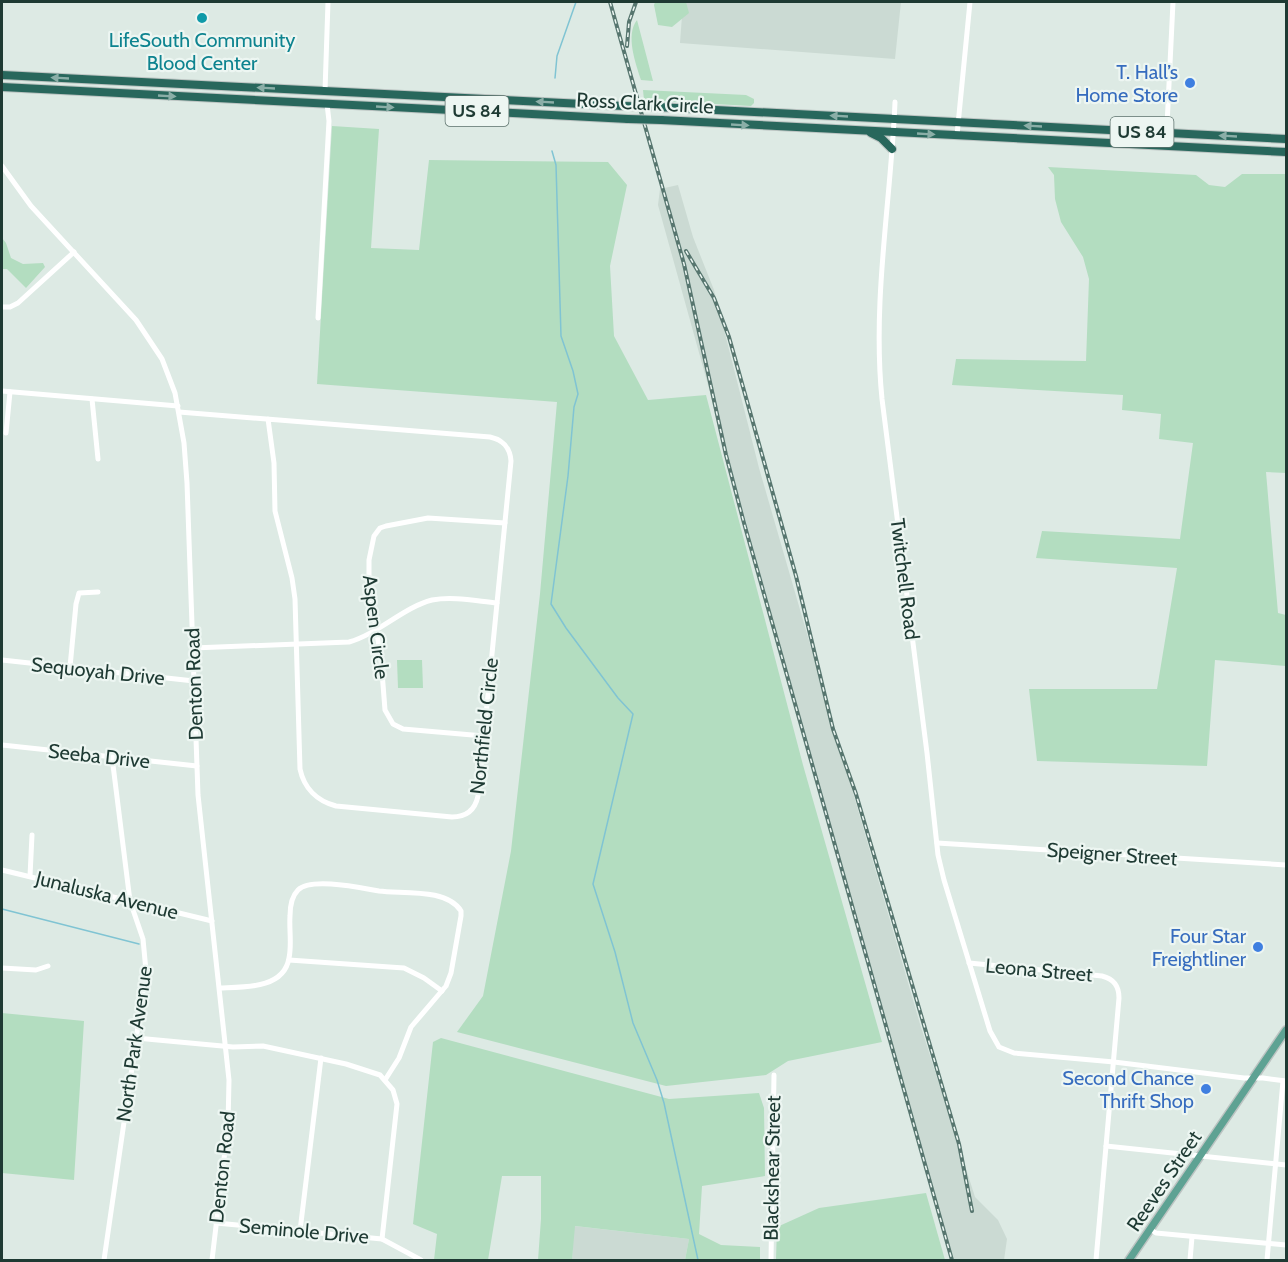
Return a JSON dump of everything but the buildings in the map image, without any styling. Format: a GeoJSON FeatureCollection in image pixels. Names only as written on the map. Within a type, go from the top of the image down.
{"type":"FeatureCollection","features":[{"type":"Feature","properties":{"kind":"highway","name":"Ross Clark Circle"},"geometry":{"type":"LineString","coordinates":[[2,75],[1287,139]]}},
{"type":"Feature","properties":{"kind":"highway"},"geometry":{"type":"LineString","coordinates":[[127,94],[133,81]]}},
{"type":"Feature","properties":{"kind":"highway"},"geometry":{"type":"LineString","coordinates":[[238,99],[239,86]]}},
{"type":"Feature","properties":{"kind":"highway","name":"Ross Clark Circle"},"geometry":{"type":"LineString","coordinates":[[4,89],[1287,152]]}},
{"type":"Feature","properties":{"kind":"highway"},"geometry":{"type":"LineString","coordinates":[[325,91],[327,104]]}},
{"type":"Feature","properties":{"kind":"highway"},"geometry":{"type":"LineString","coordinates":[[867,131],[881,138],[892,149]]}},
{"type":"Feature","properties":{"kind":"main road","name":"Reeves Street"},"geometry":{"type":"LineString","coordinates":[[1129,1260],[1287,1030]]}},
{"type":"Feature","properties":{"kind":"street"},"geometry":{"type":"LineString","coordinates":[[325,91],[325,37],[328,2]]}},
{"type":"Feature","properties":{"kind":"street"},"geometry":{"type":"LineString","coordinates":[[957,135],[970,2]]}},
{"type":"Feature","properties":{"kind":"street"},"geometry":{"type":"LineString","coordinates":[[1166,146],[1173,2]]}},
{"type":"Feature","properties":{"kind":"street","name":"Twitchell Road"},"geometry":{"type":"LineString","coordinates":[[895,102],[879,309],[878,350],[882,399],[937,843],[944,880],[990,1031],[999,1047],[1014,1053],[1114,1062]]}},
{"type":"Feature","properties":{"kind":"street"},"geometry":{"type":"LineString","coordinates":[[318,318],[329,121],[327,104]]}},
{"type":"Feature","properties":{"kind":"street","name":"Denton Road"},"geometry":{"type":"LineString","coordinates":[[2,166],[22,196],[128,310],[151,340],[168,371],[178,409],[187,483],[199,814],[226,1046],[229,1114],[212,1260]]}},
{"type":"Feature","properties":{"kind":"street"},"geometry":{"type":"LineString","coordinates":[[2,307],[10,307],[18,303],[74,252]]}},
{"type":"Feature","properties":{"kind":"street","name":"Northfield Circle"},"geometry":{"type":"LineString","coordinates":[[2,391],[268,419],[497,439],[508,447],[511,457],[477,800],[472,810],[463,816],[452,817],[342,807],[324,802],[308,788],[300,769],[297,645],[292,578],[275,512],[274,463],[268,419]]}},
{"type":"Feature","properties":{"kind":"street"},"geometry":{"type":"LineString","coordinates":[[6,433],[10,392]]}},
{"type":"Feature","properties":{"kind":"street"},"geometry":{"type":"LineString","coordinates":[[92,399],[98,459]]}},
{"type":"Feature","properties":{"kind":"street","name":"Aspen Circle"},"geometry":{"type":"LineString","coordinates":[[484,736],[403,729],[393,724],[385,710],[369,585],[369,560],[372,541],[380,528],[436,518],[505,523]]}},
{"type":"Feature","properties":{"kind":"street"},"geometry":{"type":"LineString","coordinates":[[70,668],[76,604],[80,592],[98,592]]}},
{"type":"Feature","properties":{"kind":"street"},"geometry":{"type":"LineString","coordinates":[[193,648],[349,642],[432,600],[451,599],[497,603]]}},
{"type":"Feature","properties":{"kind":"street","name":"Sequoyah Drive"},"geometry":{"type":"LineString","coordinates":[[2,660],[194,681]]}},
{"type":"Feature","properties":{"kind":"street","name":"Seeba Drive"},"geometry":{"type":"LineString","coordinates":[[2,745],[197,766]]}},
{"type":"Feature","properties":{"kind":"street","name":"North Park Avenue"},"geometry":{"type":"LineString","coordinates":[[104,1260],[146,958],[143,939],[130,901],[112,757]]}},
{"type":"Feature","properties":{"kind":"street"},"geometry":{"type":"LineString","coordinates":[[30,876],[32,836]]}},
{"type":"Feature","properties":{"kind":"street","name":"Speigner Street"},"geometry":{"type":"LineString","coordinates":[[937,843],[1287,865]]}},
{"type":"Feature","properties":{"kind":"street","name":"Junaluska Avenue"},"geometry":{"type":"LineString","coordinates":[[2,870],[212,921]]}},
{"type":"Feature","properties":{"kind":"street"},"geometry":{"type":"LineString","coordinates":[[220,988],[266,983],[278,976],[289,960],[291,903],[294,894],[301,888],[311,885],[354,886],[382,891],[399,890],[423,893],[449,901],[461,911],[451,973],[442,991],[411,1027],[399,1058],[386,1080]]}},
{"type":"Feature","properties":{"kind":"street"},"geometry":{"type":"LineString","coordinates":[[289,960],[404,969],[424,978],[442,991]]}},
{"type":"Feature","properties":{"kind":"street","name":"Leona Street"},"geometry":{"type":"LineString","coordinates":[[969,963],[1102,976],[1112,980],[1118,988],[1120,995],[1096,1260]]}},
{"type":"Feature","properties":{"kind":"street"},"geometry":{"type":"LineString","coordinates":[[2,968],[36,970],[48,966]]}},
{"type":"Feature","properties":{"kind":"street"},"geometry":{"type":"LineString","coordinates":[[136,1038],[226,1046],[263,1046],[375,1072],[386,1080],[393,1090],[397,1104],[382,1239]]}},
{"type":"Feature","properties":{"kind":"street"},"geometry":{"type":"LineString","coordinates":[[300,1231],[321,1058]]}},
{"type":"Feature","properties":{"kind":"street"},"geometry":{"type":"LineString","coordinates":[[1114,1062],[1285,1081],[1267,1260]]}},
{"type":"Feature","properties":{"kind":"street","name":"Blackshear Street"},"geometry":{"type":"LineString","coordinates":[[771,1260],[774,1075]]}},
{"type":"Feature","properties":{"kind":"street"},"geometry":{"type":"LineString","coordinates":[[1106,1146],[1287,1165]]}},
{"type":"Feature","properties":{"kind":"street","name":"Seminole Drive"},"geometry":{"type":"LineString","coordinates":[[216,1223],[382,1239],[421,1260]]}},
{"type":"Feature","properties":{"kind":"street"},"geometry":{"type":"LineString","coordinates":[[1150,1229],[1156,1233],[1287,1245]]}},
{"type":"Feature","properties":{"kind":"street"},"geometry":{"type":"LineString","coordinates":[[1190,1260],[1191,1237]]}},
{"type":"Feature","properties":{"kind":"shaded area"},"geometry":{"type":"Polygon","coordinates":[[[683,2],[901,2],[895,59],[680,43],[683,2]]]}},
{"type":"Feature","properties":{"kind":"shaded area"},"geometry":{"type":"Polygon","coordinates":[[[678,185],[693,237],[714,290],[759,468],[920,1024],[975,1197],[998,1220],[1007,1239],[1004,1260],[951,1260],[658,205],[660,189],[678,185]]]}},
{"type":"Feature","properties":{"kind":"shaded area"},"geometry":{"type":"Polygon","coordinates":[[[574,1226],[689,1239],[685,1260],[572,1260],[574,1226]]]}},
{"type":"Feature","properties":{"kind":"green space"},"geometry":{"type":"Polygon","coordinates":[[[655,2],[686,2],[689,13],[672,27],[658,25],[655,2]]]}},
{"type":"Feature","properties":{"kind":"green space"},"geometry":{"type":"Polygon","coordinates":[[[637,20],[653,81],[641,80],[634,58],[632,33],[637,20]]]}},
{"type":"Feature","properties":{"kind":"green space"},"geometry":{"type":"Polygon","coordinates":[[[643,90],[746,95],[754,99],[754,103],[751,106],[644,100],[643,90]]]}},
{"type":"Feature","properties":{"kind":"green space"},"geometry":{"type":"Polygon","coordinates":[[[332,126],[379,129],[371,248],[419,250],[429,160],[608,162],[627,185],[610,266],[614,336],[648,400],[706,395],[803,765],[882,1042],[788,1061],[766,1075],[666,1086],[457,1032],[483,996],[511,851],[540,594],[557,402],[317,384],[332,126]]]}},
{"type":"Feature","properties":{"kind":"green space"},"geometry":{"type":"Polygon","coordinates":[[[1048,167],[1196,175],[1209,185],[1225,187],[1242,174],[1286,174],[1286,473],[1266,472],[1278,613],[1286,615],[1286,666],[1215,660],[1207,766],[1037,761],[1029,689],[1157,689],[1177,568],[1036,558],[1042,531],[1180,539],[1193,443],[1159,439],[1161,414],[1122,410],[1123,395],[952,385],[956,359],[1086,361],[1089,279],[1083,257],[1061,222],[1055,199],[1054,175],[1048,167]]]}},
{"type":"Feature","properties":{"kind":"green space"},"geometry":{"type":"Polygon","coordinates":[[[2,238],[11,258],[23,264],[43,263],[45,267],[26,288],[7,269],[2,269],[2,238]]]}},
{"type":"Feature","properties":{"kind":"green space"},"geometry":{"type":"Polygon","coordinates":[[[397,660],[422,660],[423,688],[398,688],[397,660]]]}},
{"type":"Feature","properties":{"kind":"green space"},"geometry":{"type":"Polygon","coordinates":[[[2,1013],[84,1021],[74,1180],[2,1173],[2,1013]]]}},
{"type":"Feature","properties":{"kind":"green space"},"geometry":{"type":"Polygon","coordinates":[[[441,1038],[669,1099],[759,1093],[764,1108],[765,1176],[702,1186],[699,1234],[721,1245],[760,1247],[760,1260],[685,1260],[689,1239],[575,1226],[572,1260],[538,1260],[541,1176],[502,1176],[488,1260],[434,1260],[437,1234],[413,1224],[433,1042],[441,1038]]]}},
{"type":"Feature","properties":{"kind":"green space"},"geometry":{"type":"Polygon","coordinates":[[[926,1193],[945,1260],[776,1260],[777,1227],[819,1208],[926,1193]]]}},
{"type":"Feature","properties":{"kind":"waterway"},"geometry":{"type":"LineString","coordinates":[[555,78],[557,56],[576,2]]}},
{"type":"Feature","properties":{"kind":"waterway"},"geometry":{"type":"LineString","coordinates":[[552,151],[556,165],[561,336],[578,394],[574,407],[568,476],[551,604],[618,698],[633,714],[593,884],[615,952],[633,1023],[664,1103],[698,1260]]}},
{"type":"Feature","properties":{"kind":"waterway"},"geometry":{"type":"LineString","coordinates":[[2,909],[139,944]]}},
{"type":"Feature","properties":{"kind":"railway"},"geometry":{"type":"LineString","coordinates":[[610,2],[684,264],[726,455],[744,523],[952,1260]]}},
{"type":"Feature","properties":{"kind":"railway"},"geometry":{"type":"LineString","coordinates":[[627,46],[629,22],[636,2]]}},
{"type":"Feature","properties":{"kind":"railway"},"geometry":{"type":"LineString","coordinates":[[686,251],[714,298],[729,337],[796,576],[833,729],[856,794],[959,1144],[972,1211]]}},
{"type":"Feature","properties":{"kind":"place","name":"LifeSouth Community Blood Center"},"geometry":{"type":"Point","coordinates":[202,18]}},
{"type":"Feature","properties":{"kind":"place","name":"T. Hall’s Home Store"},"geometry":{"type":"Point","coordinates":[1190,83]}},
{"type":"Feature","properties":{"kind":"place","name":"Four Star Freightliner"},"geometry":{"type":"Point","coordinates":[1258,947]}},
{"type":"Feature","properties":{"kind":"place","name":"Second Chance Thrift Shop"},"geometry":{"type":"Point","coordinates":[1206,1089]}}]}
